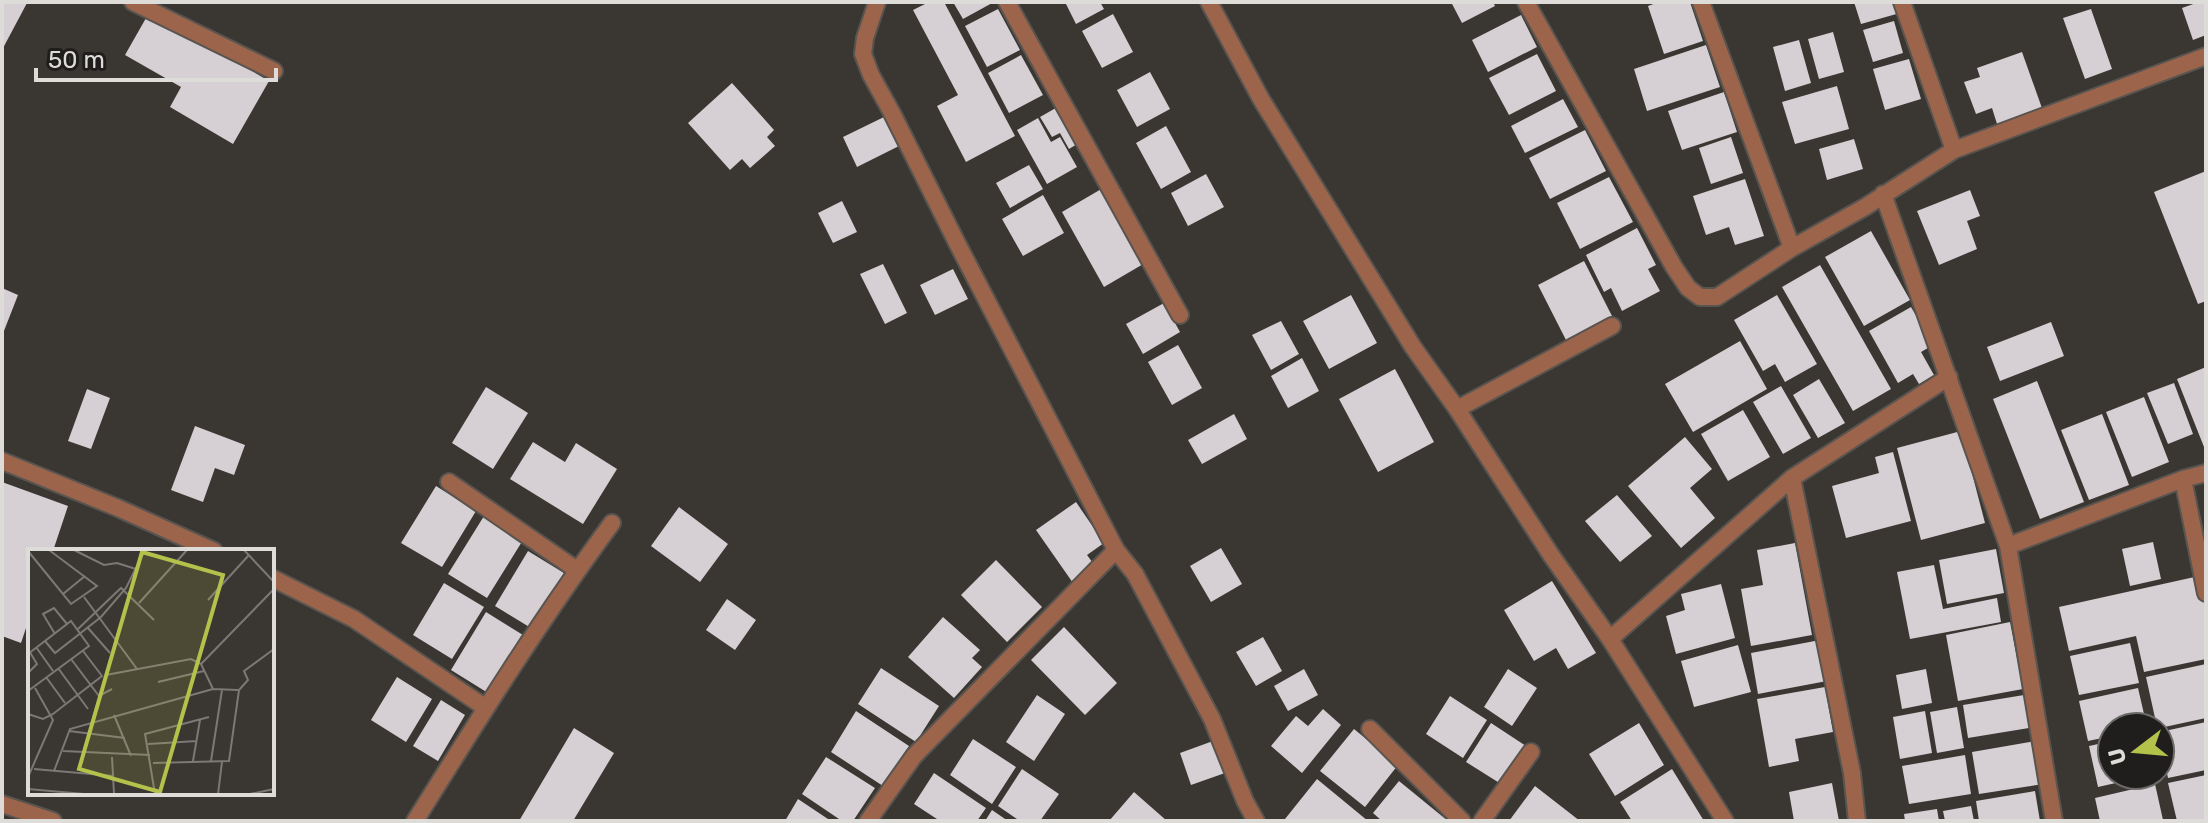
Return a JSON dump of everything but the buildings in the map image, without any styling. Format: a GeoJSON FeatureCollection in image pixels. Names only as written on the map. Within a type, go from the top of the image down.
{"type":"FeatureCollection","features":[{"type":"Feature","properties":{"kind":"street"},"geometry":{"type":"LineString","coordinates":[[133,2],[274,71]]}},
{"type":"Feature","properties":{"kind":"street"},"geometry":{"type":"LineString","coordinates":[[877,2],[863,54],[871,75],[1116,550],[1135,574],[1212,719],[1256,821]]}},
{"type":"Feature","properties":{"kind":"street"},"geometry":{"type":"LineString","coordinates":[[1007,2],[1180,315]]}},
{"type":"Feature","properties":{"kind":"street"},"geometry":{"type":"LineString","coordinates":[[1209,2],[1269,113],[1413,347],[1610,639],[1725,821]]}},
{"type":"Feature","properties":{"kind":"street"},"geometry":{"type":"LineString","coordinates":[[1526,2],[1688,288],[1700,297],[1717,297],[1954,150],[2206,56]]}},
{"type":"Feature","properties":{"kind":"street"},"geometry":{"type":"LineString","coordinates":[[1701,2],[1792,248]]}},
{"type":"Feature","properties":{"kind":"street"},"geometry":{"type":"LineString","coordinates":[[1902,2],[1954,150]]}},
{"type":"Feature","properties":{"kind":"street"},"geometry":{"type":"LineString","coordinates":[[1883,194],[2008,546],[2054,821]]}},
{"type":"Feature","properties":{"kind":"street"},"geometry":{"type":"LineString","coordinates":[[1457,409],[1612,326]]}},
{"type":"Feature","properties":{"kind":"street"},"geometry":{"type":"LineString","coordinates":[[1610,639],[1792,478],[1949,377]]}},
{"type":"Feature","properties":{"kind":"street"},"geometry":{"type":"LineString","coordinates":[[2,461],[210,549]]}},
{"type":"Feature","properties":{"kind":"street"},"geometry":{"type":"LineString","coordinates":[[2008,546],[2206,473]]}},
{"type":"Feature","properties":{"kind":"street"},"geometry":{"type":"LineString","coordinates":[[1792,478],[1852,773],[1857,821]]}},
{"type":"Feature","properties":{"kind":"street"},"geometry":{"type":"LineString","coordinates":[[2183,479],[2206,593]]}},
{"type":"Feature","properties":{"kind":"street"},"geometry":{"type":"LineString","coordinates":[[449,482],[577,570]]}},
{"type":"Feature","properties":{"kind":"street"},"geometry":{"type":"LineString","coordinates":[[415,821],[577,570],[612,523]]}},
{"type":"Feature","properties":{"kind":"street"},"geometry":{"type":"LineString","coordinates":[[868,821],[914,756],[1116,550]]}},
{"type":"Feature","properties":{"kind":"street"},"geometry":{"type":"LineString","coordinates":[[274,579],[354,619],[486,708]]}},
{"type":"Feature","properties":{"kind":"street"},"geometry":{"type":"LineString","coordinates":[[1370,729],[1462,821]]}},
{"type":"Feature","properties":{"kind":"street"},"geometry":{"type":"LineString","coordinates":[[1482,821],[1531,752]]}},
{"type":"Feature","properties":{"kind":"street"},"geometry":{"type":"LineString","coordinates":[[2,804],[53,821]]}}]}
